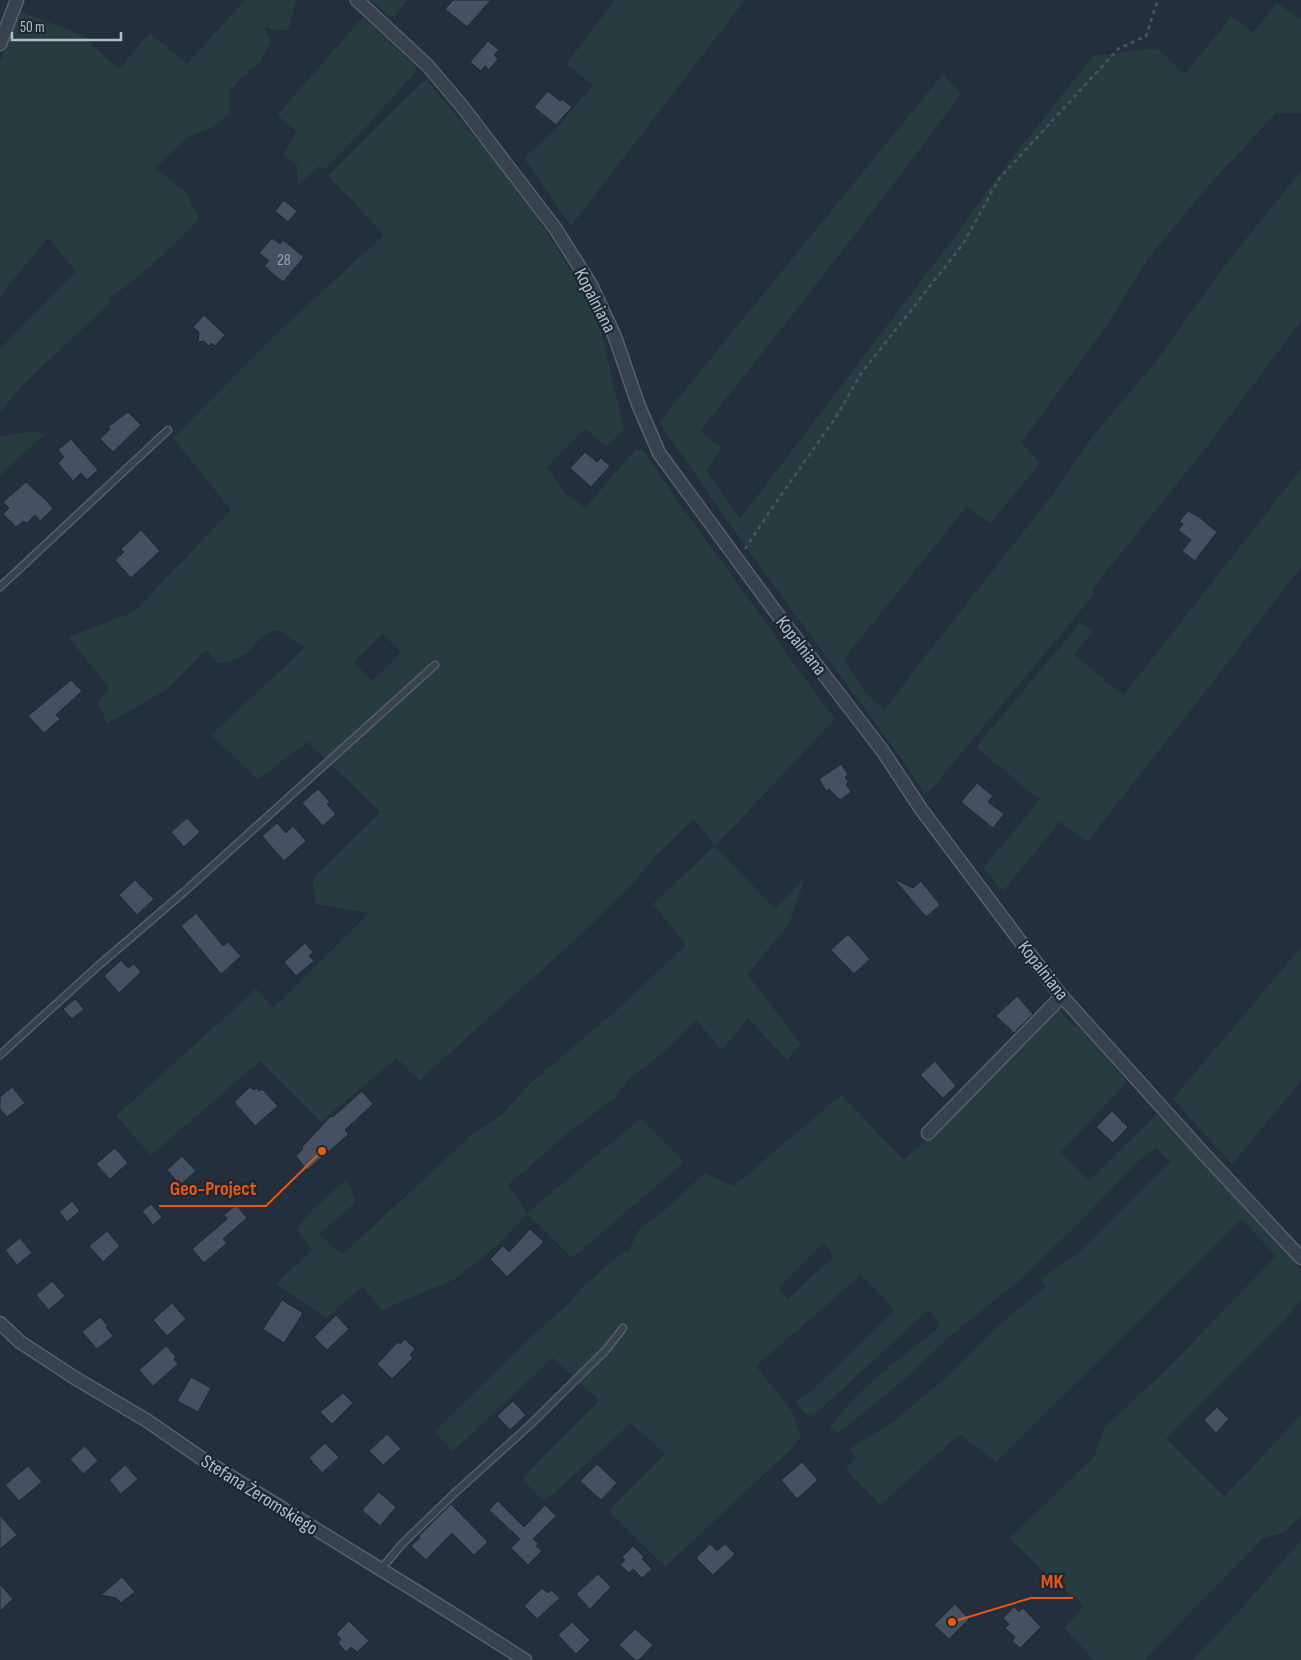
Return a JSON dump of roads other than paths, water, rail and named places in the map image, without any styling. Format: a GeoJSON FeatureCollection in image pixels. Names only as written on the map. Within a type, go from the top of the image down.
{"type":"FeatureCollection","features":[{"type":"Feature","properties":{"kind":"street"},"geometry":{"type":"LineString","coordinates":[[0,44],[17,0]]}},
{"type":"Feature","properties":{"kind":"street","name":"Kopalniana"},"geometry":{"type":"LineString","coordinates":[[357,0],[428,66],[555,228],[591,285],[614,337],[638,404],[659,453],[882,750],[922,808],[1062,996],[1204,1154],[1301,1258]]}},
{"type":"Feature","properties":{"kind":"street"},"geometry":{"type":"LineString","coordinates":[[928,1133],[1062,996]]}},
{"type":"Feature","properties":{"kind":"street","name":"Stefana Żeromskiego"},"geometry":{"type":"LineString","coordinates":[[0,1322],[20,1342],[75,1378],[146,1420],[209,1463],[525,1660]]}},
{"type":"Feature","properties":{"kind":"lane"},"geometry":{"type":"LineString","coordinates":[[0,587],[168,430]]}},
{"type":"Feature","properties":{"kind":"lane"},"geometry":{"type":"LineString","coordinates":[[0,1055],[98,966],[184,892],[435,664]]}},
{"type":"Feature","properties":{"kind":"lane"},"geometry":{"type":"LineString","coordinates":[[381,1569],[403,1543],[530,1425],[606,1350],[624,1328]]}},
{"type":"Feature","properties":{"kind":"place","name":"Geo-Project"},"geometry":{"type":"Point","coordinates":[322,1151]}},
{"type":"Feature","properties":{"kind":"place","name":"MK"},"geometry":{"type":"Point","coordinates":[952,1622]}}]}
